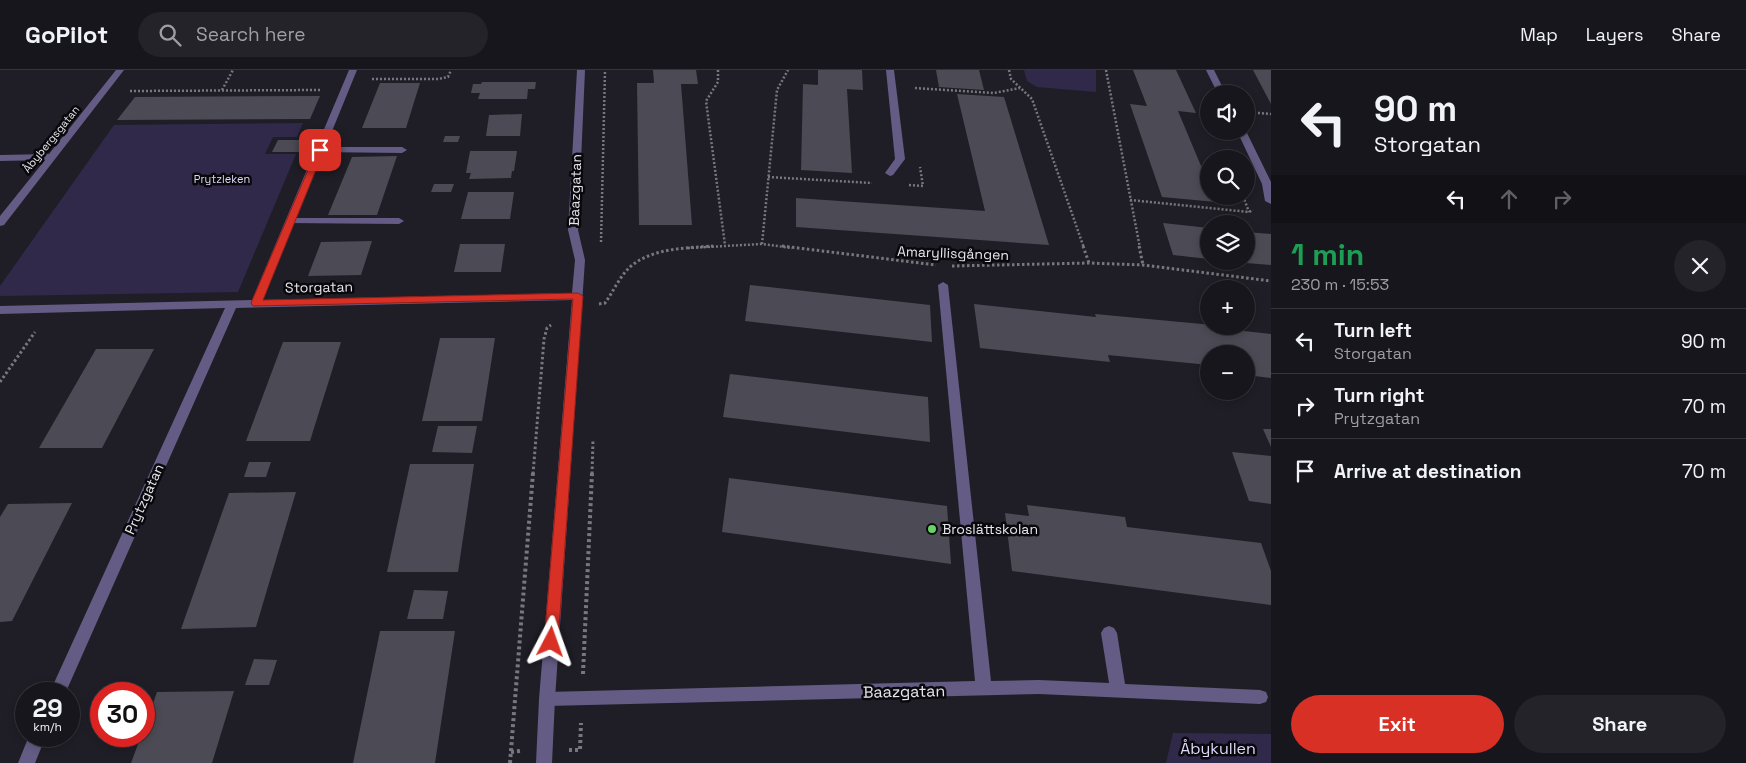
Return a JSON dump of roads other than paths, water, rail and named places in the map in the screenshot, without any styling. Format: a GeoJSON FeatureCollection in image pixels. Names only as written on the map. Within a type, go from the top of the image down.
{"type":"FeatureCollection","features":[{"type":"Feature","properties":{"kind":"street","name":"Åbybergsgatan"},"geometry":{"type":"LineString","coordinates":[[0,223],[120,70]]}},
{"type":"Feature","properties":{"kind":"street"},"geometry":{"type":"LineString","coordinates":[[256,303],[353,70]]}},
{"type":"Feature","properties":{"kind":"street","name":"Baazgatan"},"geometry":{"type":"LineString","coordinates":[[544,763],[547,699],[580,260],[573,230],[581,70]]}},
{"type":"Feature","properties":{"kind":"street"},"geometry":{"type":"LineString","coordinates":[[890,70],[900,159],[890,174]]}},
{"type":"Feature","properties":{"kind":"street"},"geometry":{"type":"LineString","coordinates":[[1210,70],[1218,85]]}},
{"type":"Feature","properties":{"kind":"street"},"geometry":{"type":"LineString","coordinates":[[1245,140],[1267,184],[1270,201]]}},
{"type":"Feature","properties":{"kind":"street"},"geometry":{"type":"LineString","coordinates":[[320,150],[402,150]]}},
{"type":"Feature","properties":{"kind":"street"},"geometry":{"type":"LineString","coordinates":[[0,158],[51,157]]}},
{"type":"Feature","properties":{"kind":"street"},"geometry":{"type":"LineString","coordinates":[[291,221],[399,221]]}},
{"type":"Feature","properties":{"kind":"street"},"geometry":{"type":"LineString","coordinates":[[943,285],[984,689]]}},
{"type":"Feature","properties":{"kind":"street","name":"Storgatan"},"geometry":{"type":"LineString","coordinates":[[1,312],[256,303],[578,296]]}},
{"type":"Feature","properties":{"kind":"street","name":"Prytzgatan"},"geometry":{"type":"LineString","coordinates":[[62,682],[232,304]]}},
{"type":"Feature","properties":{"kind":"street"},"geometry":{"type":"LineString","coordinates":[[1110,633],[1118,691]]}},
{"type":"Feature","properties":{"kind":"street","name":"Baazgatan"},"geometry":{"type":"LineString","coordinates":[[547,699],[1038,687],[1260,697]]}},
{"type":"Feature","properties":{"kind":"street"},"geometry":{"type":"LineString","coordinates":[[26,763],[33,747]]}},
{"type":"Feature","properties":{"kind":"place","name":"Broslättskolan"},"geometry":{"type":"Point","coordinates":[932,529]}},
{"type":"Feature","properties":{"kind":"park label","name":"Prytzleken"},"geometry":{"type":"Point","coordinates":[222,179]}},
{"type":"Feature","properties":{"kind":"park label","name":"Åbykullen"},"geometry":{"type":"Point","coordinates":[1218,748]}}]}
